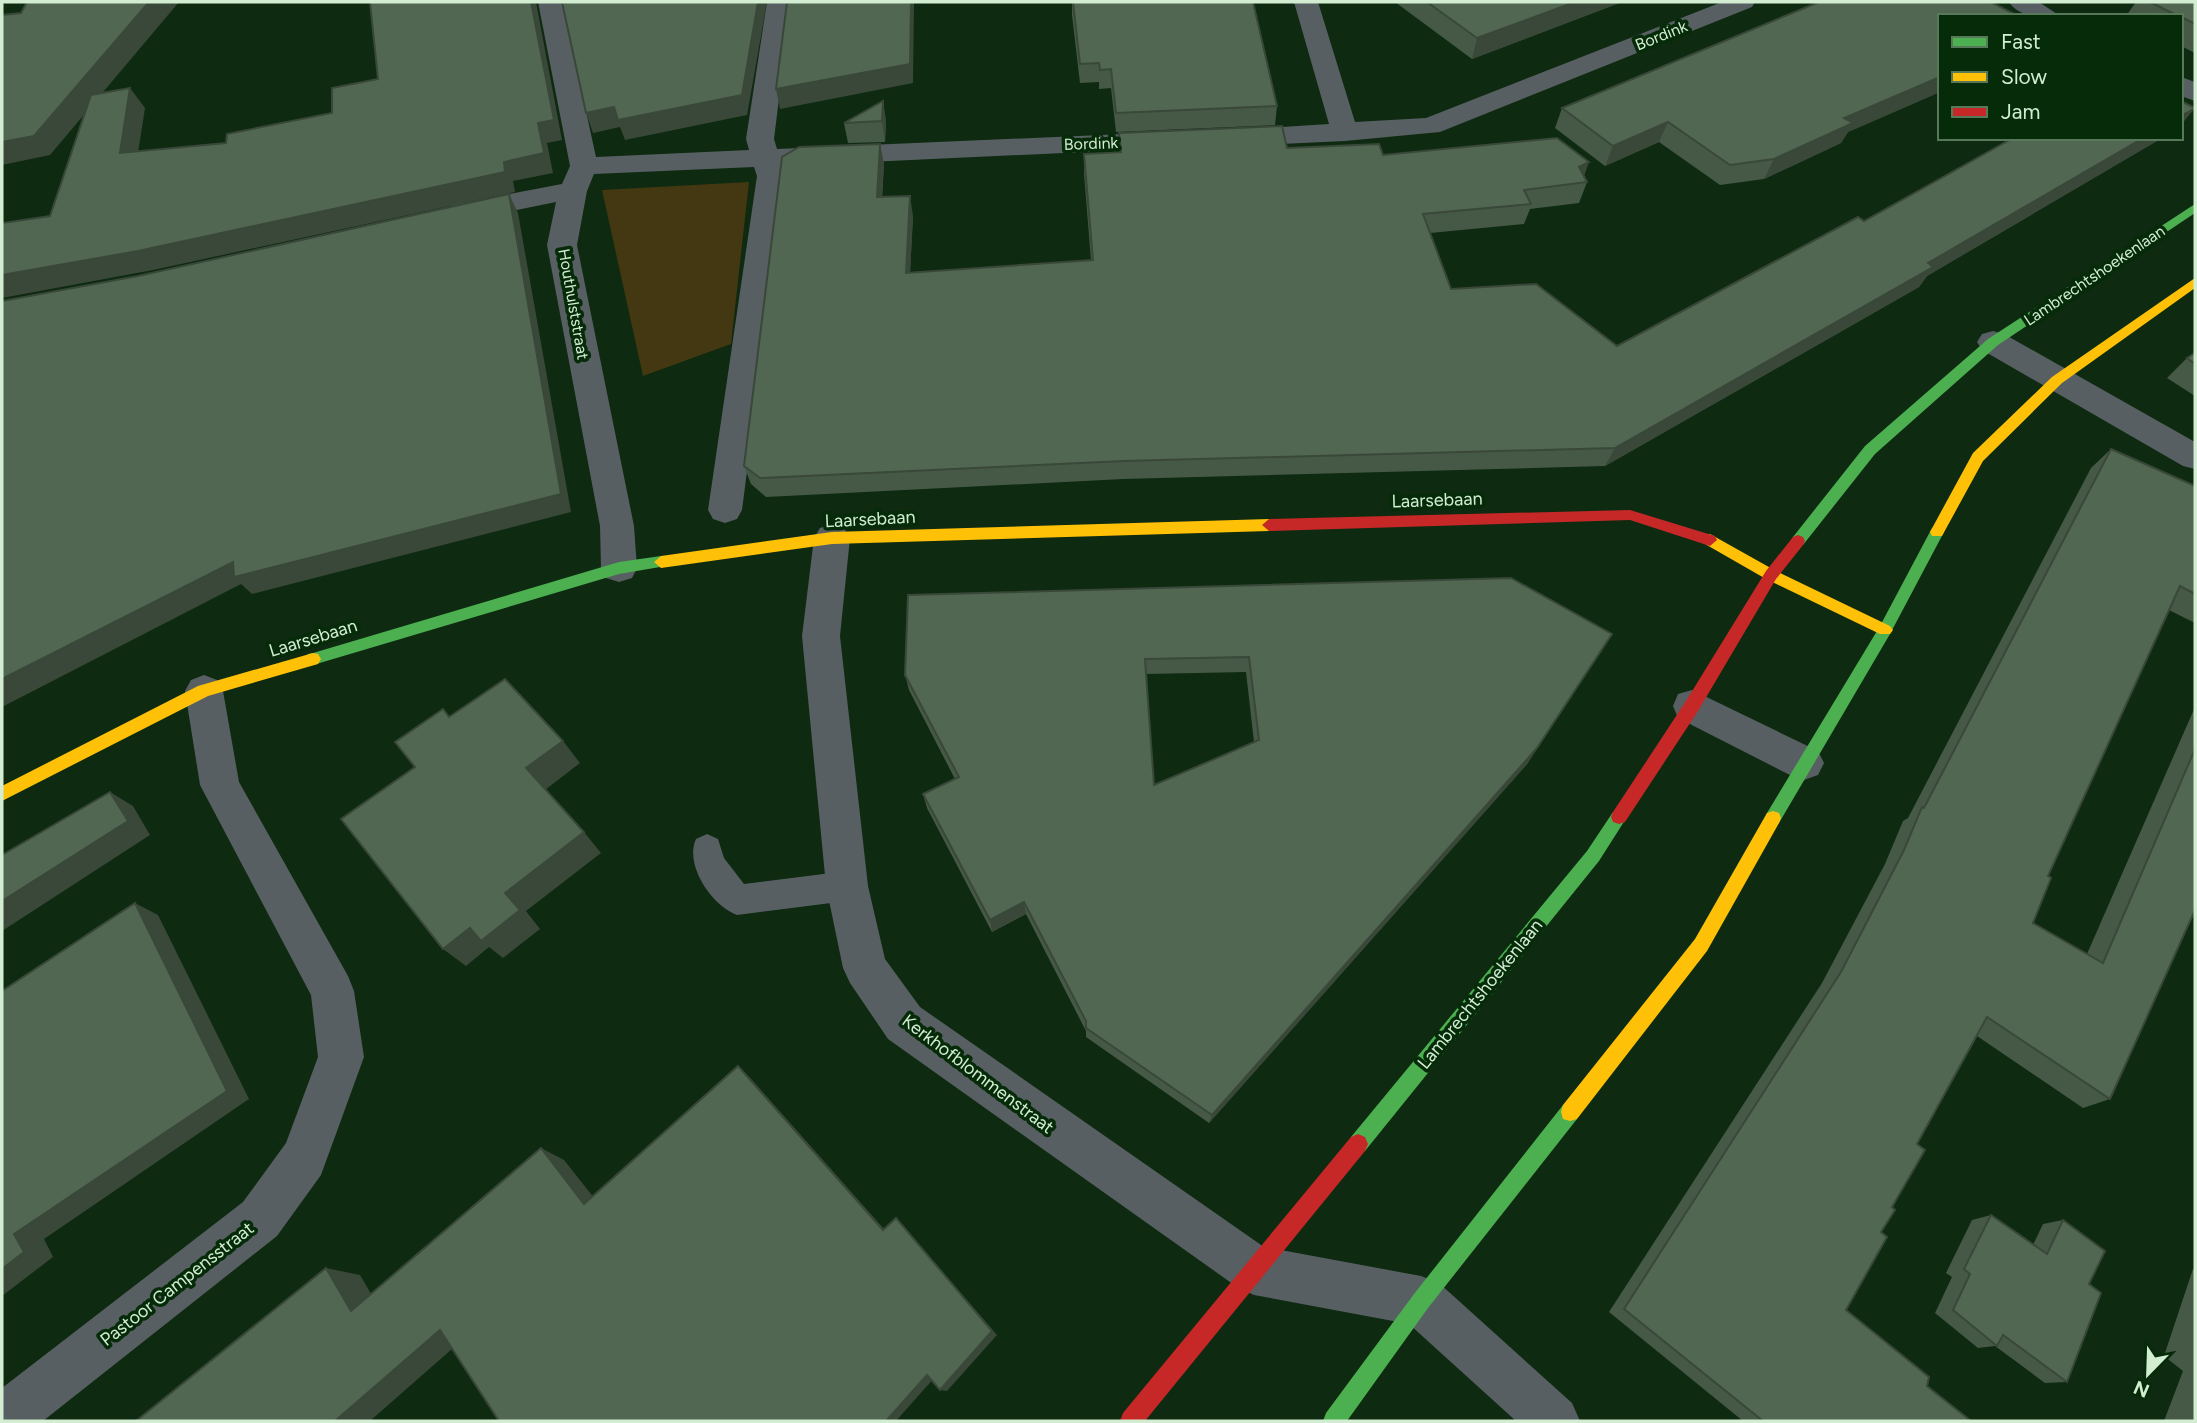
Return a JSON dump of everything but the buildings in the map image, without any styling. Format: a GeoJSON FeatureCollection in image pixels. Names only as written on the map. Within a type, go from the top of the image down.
{"type":"FeatureCollection","features":[{"type":"Feature","properties":{"kind":"street","name":"Houthulststraat"},"geometry":{"type":"LineString","coordinates":[[550,2],[579,178],[562,245],[617,526],[620,568]]}},
{"type":"Feature","properties":{"kind":"street"},"geometry":{"type":"LineString","coordinates":[[724,510],[771,176],[760,139],[779,2]]}},
{"type":"Feature","properties":{"kind":"street"},"geometry":{"type":"LineString","coordinates":[[1306,2],[1345,133]]}},
{"type":"Feature","properties":{"kind":"street","name":"Bordink"},"geometry":{"type":"LineString","coordinates":[[436,218],[531,197],[579,178],[765,157],[1345,133],[1430,126],[1743,2]]}},
{"type":"Feature","properties":{"kind":"street"},"geometry":{"type":"LineString","coordinates":[[2021,2],[2044,14]]}},
{"type":"Feature","properties":{"kind":"street","name":"Lambrechtshoekenlaan"},"geometry":{"type":"LineString","coordinates":[[1131,1421],[1593,856],[1692,706],[1771,575],[1870,450],[1993,342],[2195,208]]}},
{"type":"Feature","properties":{"kind":"street"},"geometry":{"type":"LineString","coordinates":[[1334,1421],[1421,1301],[1701,945],[1804,763],[1885,630],[1978,457],[2057,380],[2195,282]]}},
{"type":"Feature","properties":{"kind":"street"},"geometry":{"type":"LineString","coordinates":[[1993,342],[2195,457]]}},
{"type":"Feature","properties":{"kind":"street","name":"Laarsebaan"},"geometry":{"type":"LineString","coordinates":[[2,794],[204,691],[620,568],[832,538],[1630,514],[1702,535],[1771,575]]}},
{"type":"Feature","properties":{"kind":"street","name":"Kerkhofblommenstraat"},"geometry":{"type":"LineString","coordinates":[[832,538],[821,636],[847,886],[865,968],[904,1023],[1254,1270]]}},
{"type":"Feature","properties":{"kind":"street"},"geometry":{"type":"LineString","coordinates":[[1771,575],[1885,630]]}},
{"type":"Feature","properties":{"kind":"street","name":"Pastoor Campensstraat"},"geometry":{"type":"LineString","coordinates":[[2,1421],[260,1219],[304,1158],[341,1057],[332,991],[220,785],[204,691]]}},
{"type":"Feature","properties":{"kind":"street"},"geometry":{"type":"LineString","coordinates":[[1692,706],[1804,763]]}},
{"type":"Feature","properties":{"kind":"street"},"geometry":{"type":"LineString","coordinates":[[1254,1270],[1421,1301],[1480,1358],[1554,1421]]}},
{"type":"Feature","properties":{"kind":"lane"},"geometry":{"type":"LineString","coordinates":[[707,849],[709,864],[737,900],[847,886]]}},
{"type":"Feature","properties":{"kind":"shaded area"},"geometry":{"type":"Polygon","coordinates":[[[749,182],[731,344],[643,376],[602,190],[749,182]]]}},
{"type":"Feature","properties":{"kind":"traffic: fast"},"geometry":{"type":"LineString","coordinates":[[1798,541],[1870,450],[1993,342],[2195,208]]}},
{"type":"Feature","properties":{"kind":"traffic: fast"},"geometry":{"type":"LineString","coordinates":[[1773,818],[1885,630],[1937,532]]}},
{"type":"Feature","properties":{"kind":"traffic: fast"},"geometry":{"type":"LineString","coordinates":[[313,659],[619,568],[661,562]]}},
{"type":"Feature","properties":{"kind":"traffic: fast"},"geometry":{"type":"LineString","coordinates":[[1358,1144],[1593,856],[1619,817]]}},
{"type":"Feature","properties":{"kind":"traffic: fast"},"geometry":{"type":"LineString","coordinates":[[1334,1421],[1421,1301],[1570,1112]]}},
{"type":"Feature","properties":{"kind":"traffic: slow"},"geometry":{"type":"LineString","coordinates":[[1937,532],[1978,457],[2057,380],[2195,282]]}},
{"type":"Feature","properties":{"kind":"traffic: slow"},"geometry":{"type":"LineString","coordinates":[[661,562],[832,538],[1269,525]]}},
{"type":"Feature","properties":{"kind":"traffic: slow"},"geometry":{"type":"LineString","coordinates":[[1710,540],[1771,575],[1885,630]]}},
{"type":"Feature","properties":{"kind":"traffic: slow"},"geometry":{"type":"LineString","coordinates":[[2,794],[204,691],[313,659]]}},
{"type":"Feature","properties":{"kind":"traffic: slow"},"geometry":{"type":"LineString","coordinates":[[1570,1112],[1701,945],[1773,818]]}},
{"type":"Feature","properties":{"kind":"traffic: jam"},"geometry":{"type":"LineString","coordinates":[[1269,525],[1630,515],[1710,540]]}},
{"type":"Feature","properties":{"kind":"traffic: jam"},"geometry":{"type":"LineString","coordinates":[[1619,817],[1692,706],[1771,575],[1798,541]]}},
{"type":"Feature","properties":{"kind":"traffic: jam"},"geometry":{"type":"LineString","coordinates":[[1131,1421],[1358,1144]]}}]}
